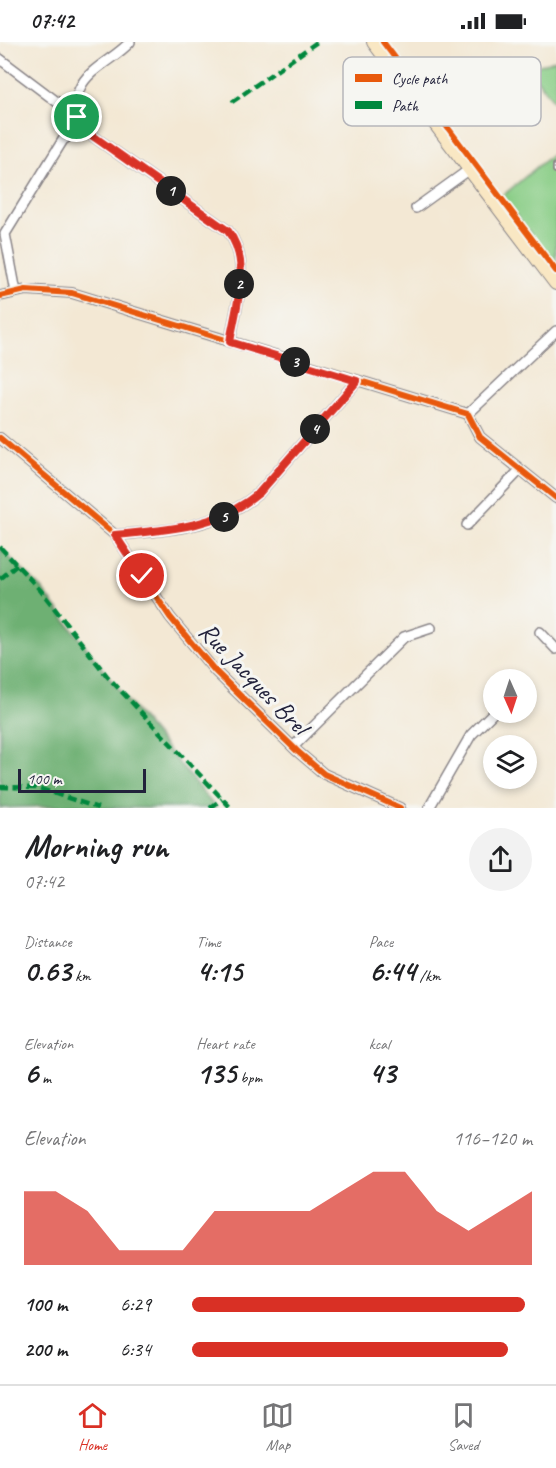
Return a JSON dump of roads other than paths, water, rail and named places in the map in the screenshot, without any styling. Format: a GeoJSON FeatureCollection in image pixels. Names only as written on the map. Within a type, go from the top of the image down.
{"type":"FeatureCollection","features":[{"type":"Feature","properties":{"kind":"main road"},"geometry":{"type":"LineString","coordinates":[[374,42],[385,57]]}},
{"type":"Feature","properties":{"kind":"main road"},"geometry":{"type":"LineString","coordinates":[[437,126],[556,283]]}},
{"type":"Feature","properties":{"kind":"street"},"geometry":{"type":"LineString","coordinates":[[76,131],[79,88],[87,77],[120,53],[130,42]]}},
{"type":"Feature","properties":{"kind":"street"},"geometry":{"type":"LineString","coordinates":[[0,59],[77,117]]}},
{"type":"Feature","properties":{"kind":"street"},"geometry":{"type":"LineString","coordinates":[[16,292],[2,233],[63,140],[76,131],[90,134],[228,231],[238,245],[242,265],[230,342]]}},
{"type":"Feature","properties":{"kind":"street"},"geometry":{"type":"LineString","coordinates":[[416,208],[470,169]]}},
{"type":"Feature","properties":{"kind":"street"},"geometry":{"type":"LineString","coordinates":[[0,296],[37,290],[72,293],[468,414],[480,437],[556,498]]}},
{"type":"Feature","properties":{"kind":"street"},"geometry":{"type":"LineString","coordinates":[[468,414],[556,331]]}},
{"type":"Feature","properties":{"kind":"street"},"geometry":{"type":"LineString","coordinates":[[115,535],[194,525],[224,517],[244,506],[259,493],[357,381]]}},
{"type":"Feature","properties":{"kind":"street","name":"Rue Jacques Brel"},"geometry":{"type":"LineString","coordinates":[[0,438],[115,535],[170,617],[214,671],[292,747],[324,774],[400,808]]}},
{"type":"Feature","properties":{"kind":"street"},"geometry":{"type":"LineString","coordinates":[[467,525],[520,470]]}},
{"type":"Feature","properties":{"kind":"street"},"geometry":{"type":"LineString","coordinates":[[292,747],[404,637],[431,628]]}},
{"type":"Feature","properties":{"kind":"street"},"geometry":{"type":"LineString","coordinates":[[540,632],[556,649]]}},
{"type":"Feature","properties":{"kind":"street"},"geometry":{"type":"LineString","coordinates":[[429,808],[471,735],[483,723]]}}]}
